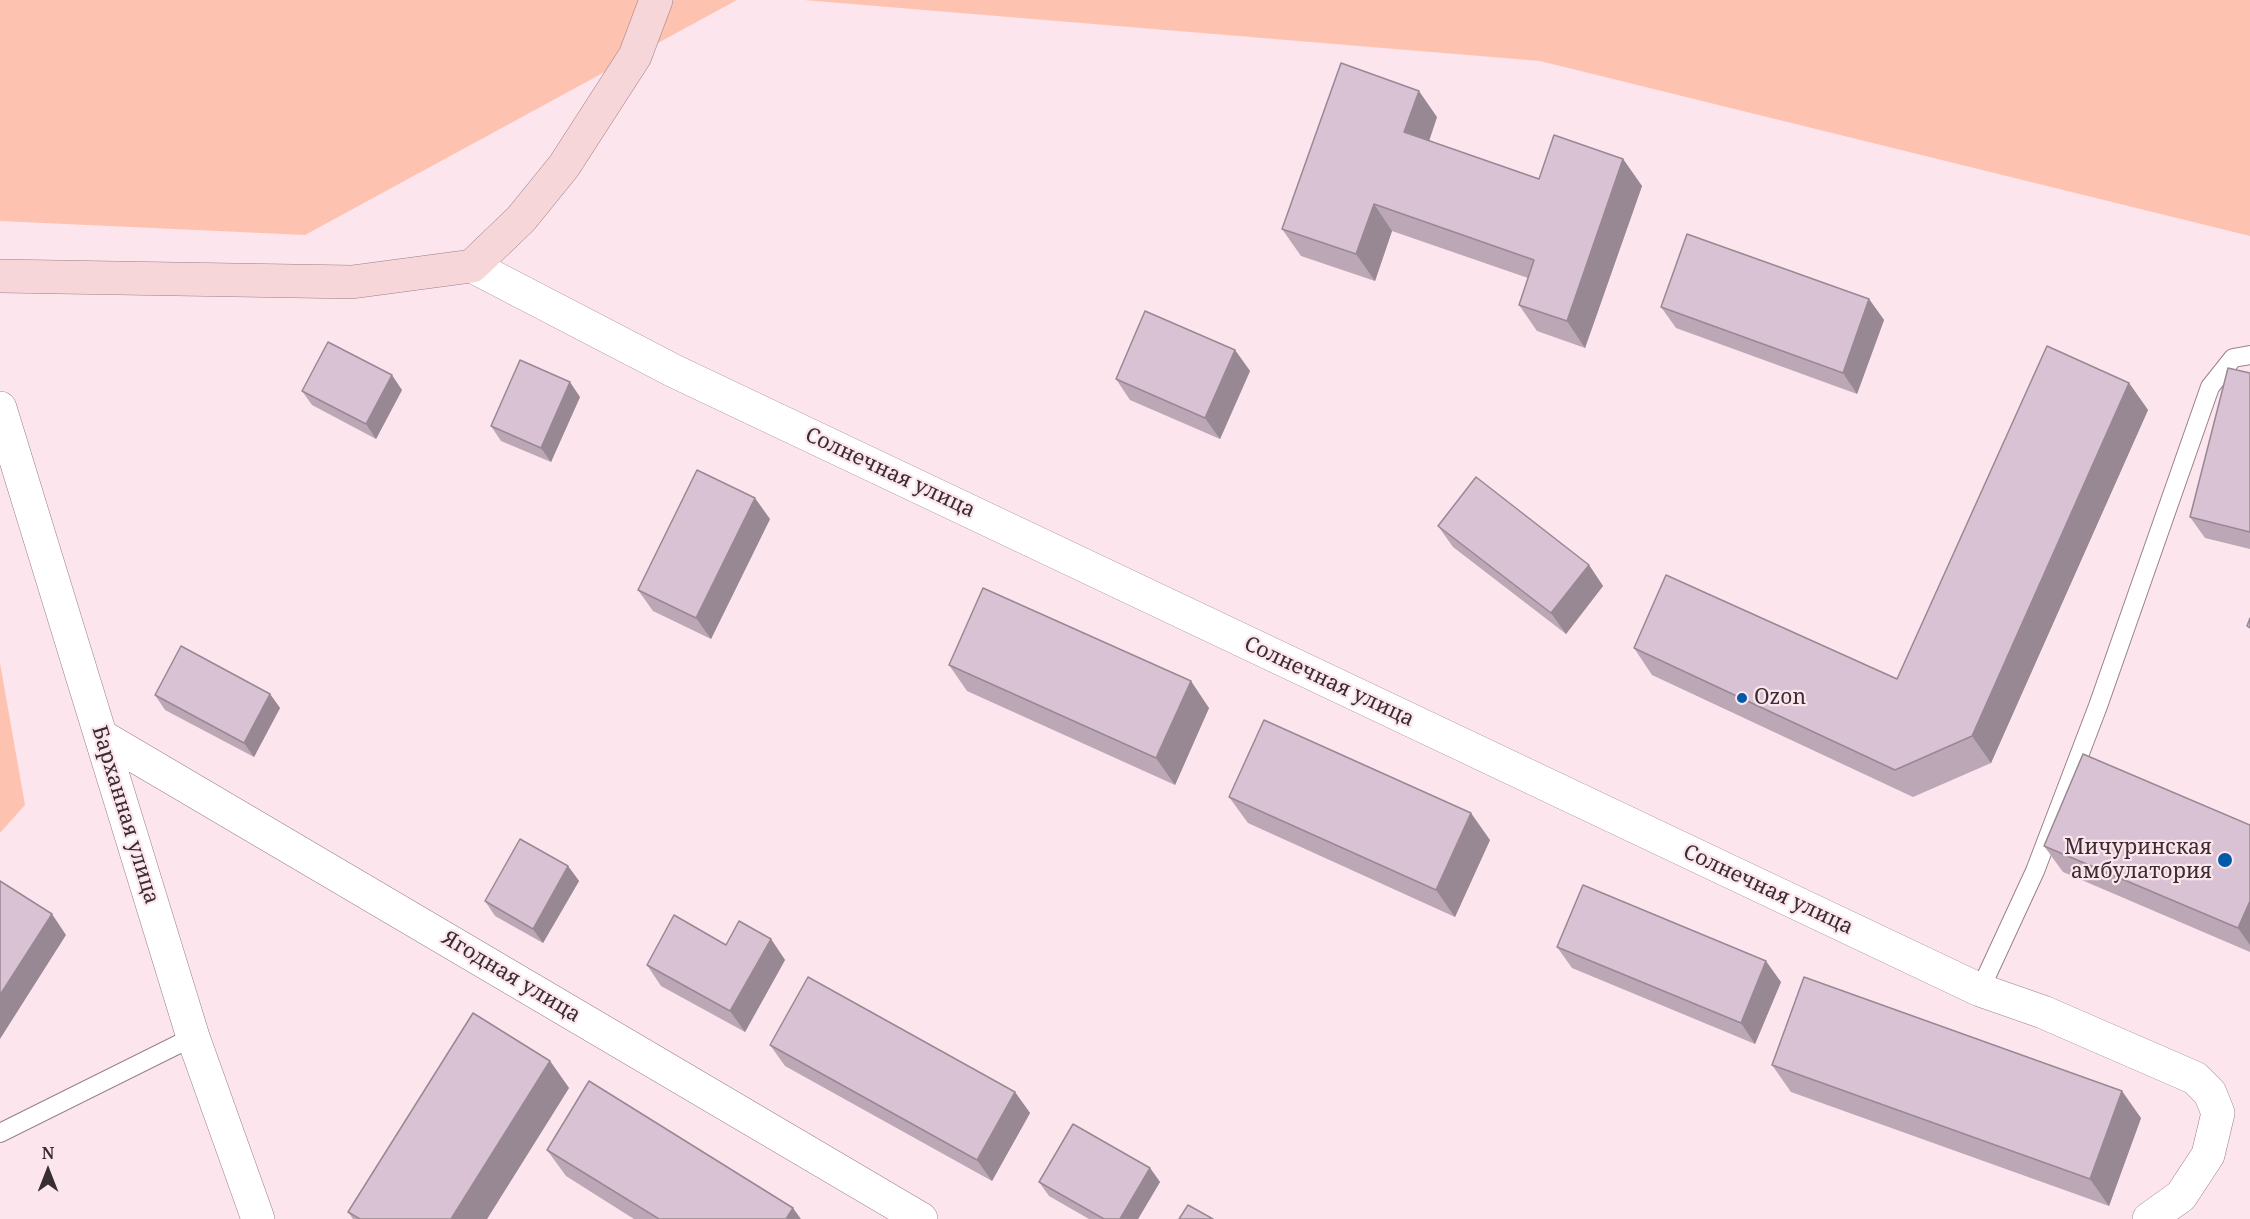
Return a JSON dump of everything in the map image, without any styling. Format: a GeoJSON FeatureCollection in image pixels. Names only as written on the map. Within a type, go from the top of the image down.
{"type":"FeatureCollection","features":[{"type":"Feature","properties":{"kind":"street"},"geometry":{"type":"LineString","coordinates":[[0,276],[352,282],[472,266],[521,219],[564,166],[635,56],[656,0]]}},
{"type":"Feature","properties":{"kind":"street","name":"Солнечная улица"},"geometry":{"type":"LineString","coordinates":[[472,266],[674,371],[1980,990],[2043,1012],[2195,1078],[2210,1093],[2218,1113],[2208,1155],[2181,1196],[2149,1219]]}},
{"type":"Feature","properties":{"kind":"street","name":"Барханная улица"},"geometry":{"type":"LineString","coordinates":[[0,408],[193,1037],[258,1219]]}},
{"type":"Feature","properties":{"kind":"street","name":"Ягодная улица"},"geometry":{"type":"LineString","coordinates":[[101,736],[921,1219]]}},
{"type":"Feature","properties":{"kind":"lane"},"geometry":{"type":"LineString","coordinates":[[1980,990],[2035,871],[2098,706],[2210,387],[2233,358],[2250,355]]}},
{"type":"Feature","properties":{"kind":"lane"},"geometry":{"type":"LineString","coordinates":[[0,1133],[193,1037]]}},
{"type":"Feature","properties":{"kind":"shaded area"},"geometry":{"type":"Polygon","coordinates":[[[0,0],[737,0],[305,235],[0,221],[0,0]]]}},
{"type":"Feature","properties":{"kind":"shaded area"},"geometry":{"type":"Polygon","coordinates":[[[804,0],[2250,0],[2250,236],[1540,61],[804,0]]]}},
{"type":"Feature","properties":{"kind":"shaded area"},"geometry":{"type":"Polygon","coordinates":[[[0,663],[25,805],[0,833],[0,663]]]}},
{"type":"Feature","properties":{"kind":"building"},"geometry":{"type":"Polygon","coordinates":[[[1341,63],[1419,91],[1404,132],[1539,179],[1554,135],[1623,159],[1567,321],[1519,305],[1534,260],[1374,204],[1356,254],[1282,229],[1341,63]]]}},
{"type":"Feature","properties":{"kind":"building"},"geometry":{"type":"Polygon","coordinates":[[[1687,234],[1869,299],[1843,373],[1661,307],[1687,234]]]}},
{"type":"Feature","properties":{"kind":"building"},"geometry":{"type":"Polygon","coordinates":[[[1145,311],[1235,350],[1205,418],[1116,379],[1145,311]]]}},
{"type":"Feature","properties":{"kind":"building"},"geometry":{"type":"Polygon","coordinates":[[[328,342],[392,375],[366,424],[302,391],[328,342]]]}},
{"type":"Feature","properties":{"kind":"building"},"geometry":{"type":"Polygon","coordinates":[[[2047,346],[2129,383],[1972,736],[1895,770],[1634,648],[1666,575],[1897,679],[2047,346]]]}},
{"type":"Feature","properties":{"kind":"building"},"geometry":{"type":"Polygon","coordinates":[[[520,360],[570,382],[541,448],[491,426],[520,360]]]}},
{"type":"Feature","properties":{"kind":"building"},"geometry":{"type":"Polygon","coordinates":[[[2228,368],[2250,373],[2250,532],[2190,517],[2228,368]]]}},
{"type":"Feature","properties":{"kind":"building"},"geometry":{"type":"Polygon","coordinates":[[[697,470],[755,498],[696,618],[638,590],[697,470]]]}},
{"type":"Feature","properties":{"kind":"building"},"geometry":{"type":"Polygon","coordinates":[[[1476,477],[1589,565],[1551,613],[1438,526],[1476,477]]]}},
{"type":"Feature","properties":{"kind":"building"},"geometry":{"type":"Polygon","coordinates":[[[983,588],[1191,681],[1156,758],[949,665],[983,588]]]}},
{"type":"Feature","properties":{"kind":"building"},"geometry":{"type":"Polygon","coordinates":[[[181,646],[270,694],[244,743],[155,695],[181,646]]]}},
{"type":"Feature","properties":{"kind":"building"},"geometry":{"type":"Polygon","coordinates":[[[1264,720],[1471,813],[1436,890],[1229,797],[1264,720]]]}},
{"type":"Feature","properties":{"kind":"building"},"geometry":{"type":"Polygon","coordinates":[[[2083,754],[2250,825],[2250,901],[2238,928],[2044,846],[2083,754]]]}},
{"type":"Feature","properties":{"kind":"building"},"geometry":{"type":"Polygon","coordinates":[[[520,839],[568,866],[533,929],[485,901],[520,839]]]}},
{"type":"Feature","properties":{"kind":"building"},"geometry":{"type":"Polygon","coordinates":[[[0,881],[52,914],[0,995],[0,881]]]}},
{"type":"Feature","properties":{"kind":"building"},"geometry":{"type":"Polygon","coordinates":[[[1583,885],[1766,961],[1741,1023],[1557,947],[1583,885]]]}},
{"type":"Feature","properties":{"kind":"building"},"geometry":{"type":"Polygon","coordinates":[[[674,915],[726,945],[739,921],[771,939],[730,1011],[647,965],[674,915]]]}},
{"type":"Feature","properties":{"kind":"building"},"geometry":{"type":"Polygon","coordinates":[[[808,977],[1015,1092],[977,1160],[770,1045],[808,977]]]}},
{"type":"Feature","properties":{"kind":"building"},"geometry":{"type":"Polygon","coordinates":[[[1804,977],[2122,1091],[2090,1179],[1772,1065],[1804,977]]]}},
{"type":"Feature","properties":{"kind":"building"},"geometry":{"type":"Polygon","coordinates":[[[473,1013],[550,1061],[451,1219],[360,1219],[348,1212],[473,1013]]]}},
{"type":"Feature","properties":{"kind":"building"},"geometry":{"type":"Polygon","coordinates":[[[589,1081],[793,1208],[786,1219],[659,1219],[547,1150],[589,1081]]]}},
{"type":"Feature","properties":{"kind":"building"},"geometry":{"type":"Polygon","coordinates":[[[1073,1124],[1150,1168],[1120,1219],[1104,1219],[1039,1182],[1073,1124]]]}},
{"type":"Feature","properties":{"kind":"building"},"geometry":{"type":"Polygon","coordinates":[[[1188,1205],[1213,1219],[1179,1219],[1188,1205]]]}},
{"type":"Feature","properties":{"kind":"place","name":"Ozon"},"geometry":{"type":"Point","coordinates":[1742,698]}},
{"type":"Feature","properties":{"kind":"place","name":"Мичуринская амбулатория"},"geometry":{"type":"Point","coordinates":[2225,860]}}]}
